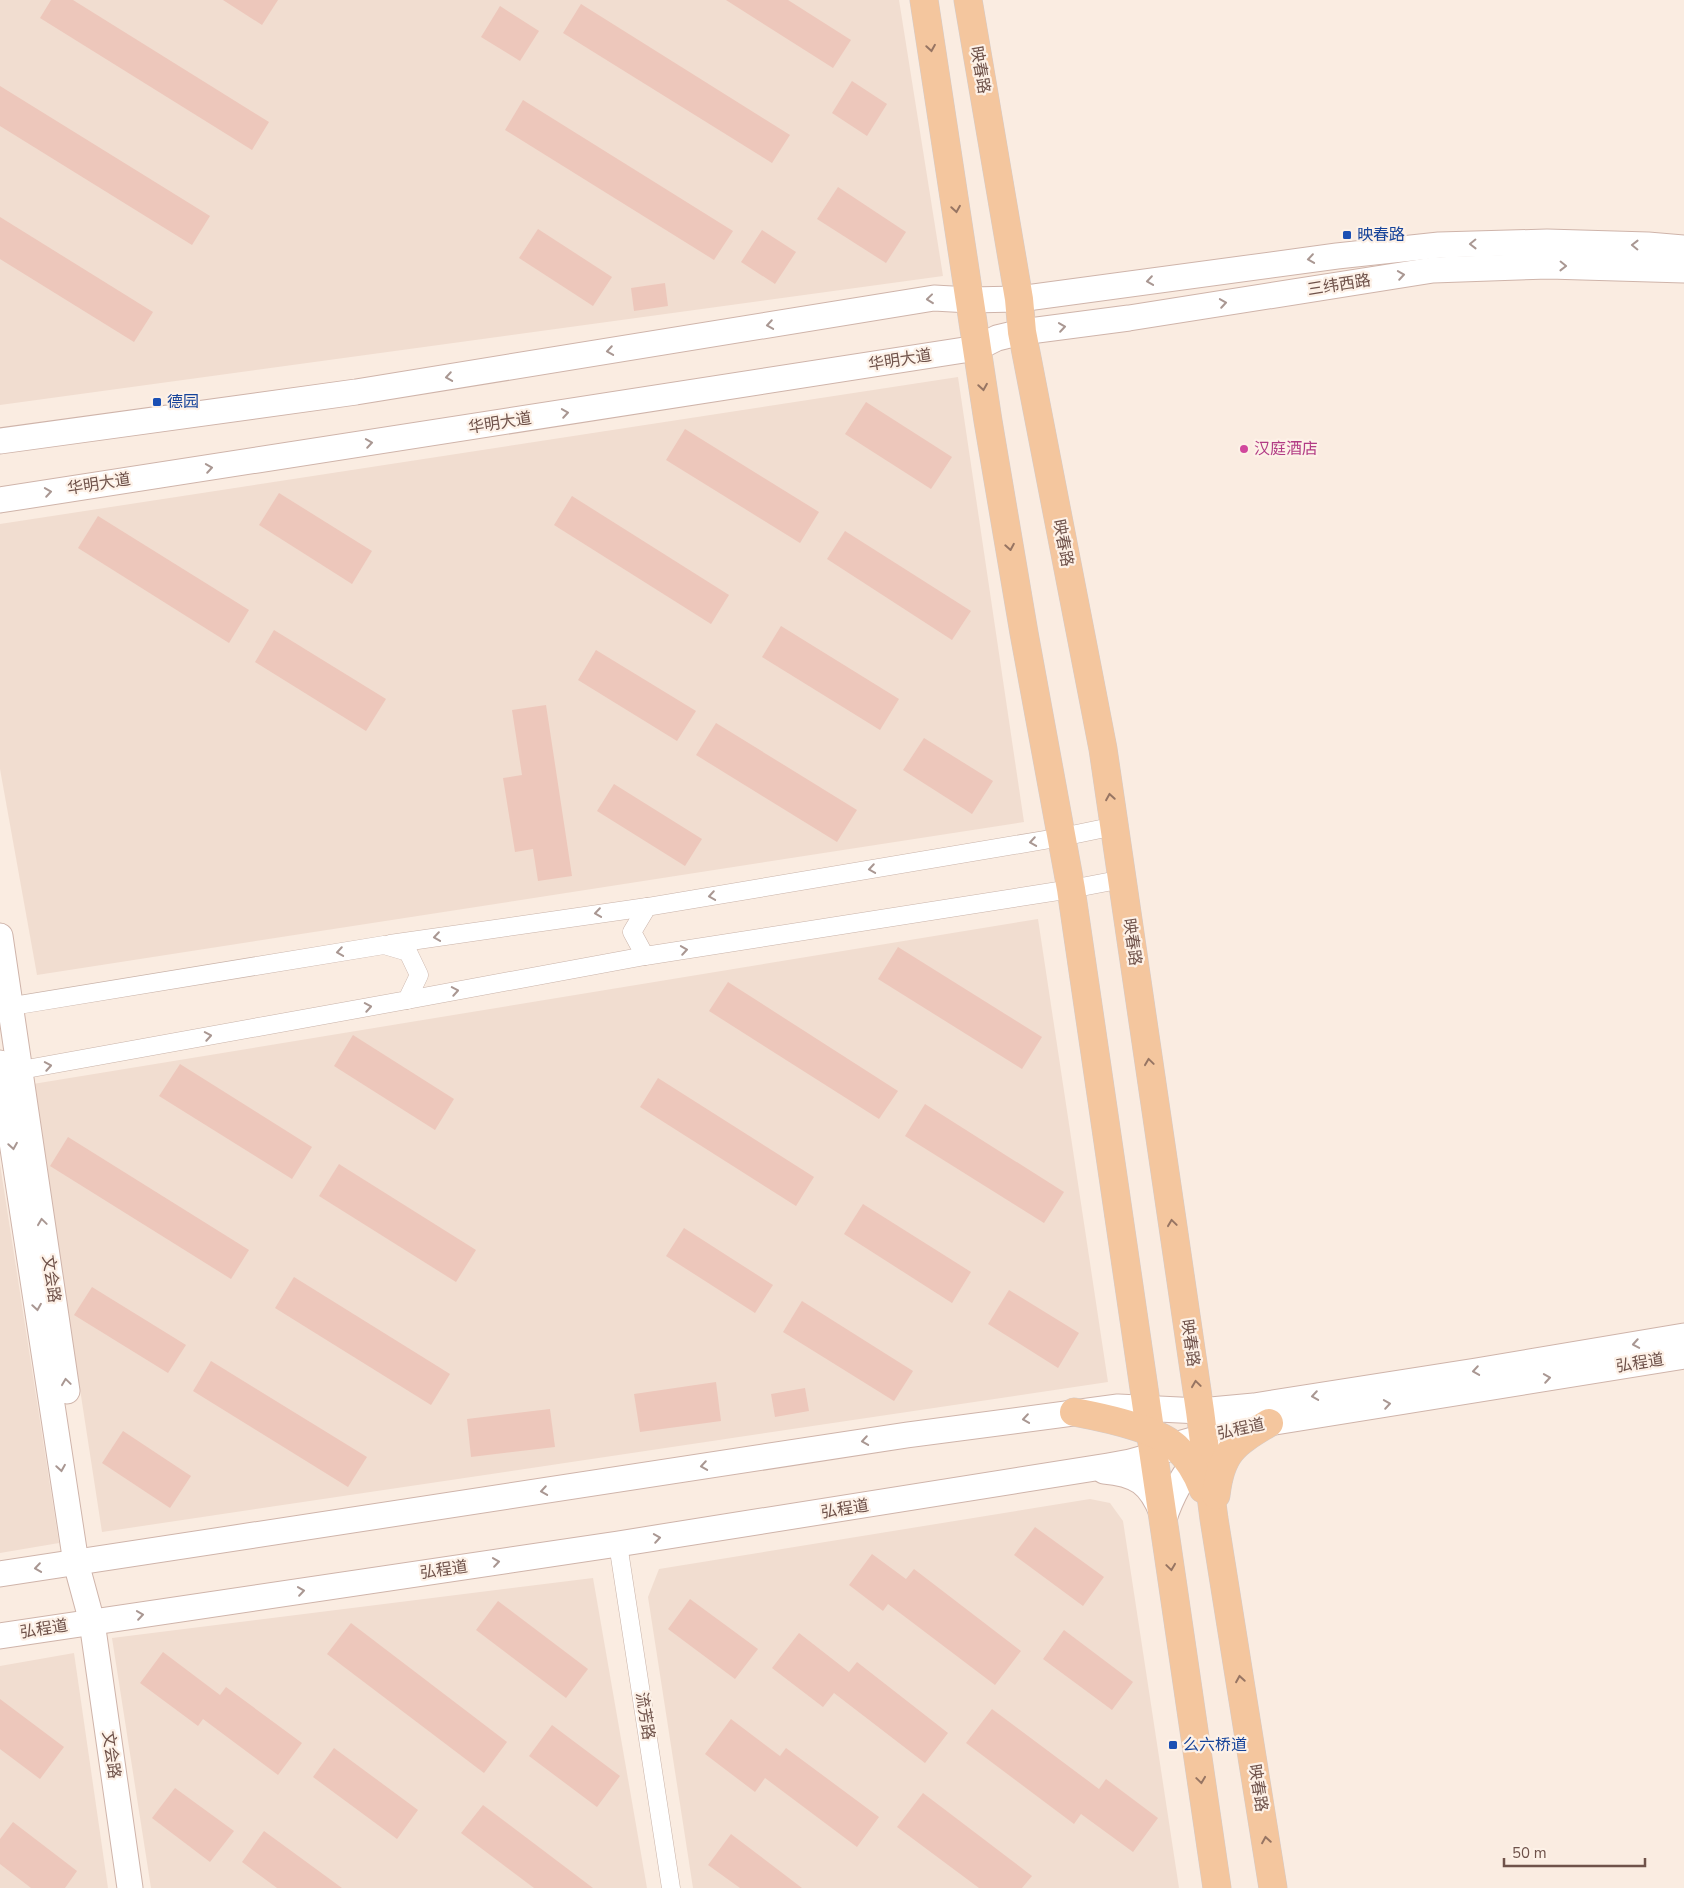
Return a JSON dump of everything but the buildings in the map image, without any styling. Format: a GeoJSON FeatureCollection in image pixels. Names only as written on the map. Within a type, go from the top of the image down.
{"type":"FeatureCollection","features":[{"type":"Feature","properties":{"kind":"main road","name":"映春路"},"geometry":{"type":"LineString","coordinates":[[924,0],[995,299],[999,339],[1103,749],[1115,826],[1123,879],[1183,1437],[1164,1519],[1217,1888]]}},
{"type":"Feature","properties":{"kind":"main road","name":"映春路"},"geometry":{"type":"LineString","coordinates":[[968,0],[1024,633],[1071,888],[1183,1437],[1214,1519],[1274,1888]]}},
{"type":"Feature","properties":{"kind":"main road","name":"三纬西路"},"geometry":{"type":"LineString","coordinates":[[995,299],[1439,245],[1547,242],[1684,248]]}},
{"type":"Feature","properties":{"kind":"main road","name":"三纬西路"},"geometry":{"type":"LineString","coordinates":[[999,339],[1433,270],[1549,266],[1684,270]]}},
{"type":"Feature","properties":{"kind":"main road"},"geometry":{"type":"LineString","coordinates":[[0,441],[356,392],[934,298],[995,299]]}},
{"type":"Feature","properties":{"kind":"main road","name":"华明大道"},"geometry":{"type":"LineString","coordinates":[[0,500],[999,339]]}},
{"type":"Feature","properties":{"kind":"main road","name":"文会路"},"geometry":{"type":"LineString","coordinates":[[0,936],[5,1007],[5,1070],[84,1562],[130,1888]]}},
{"type":"Feature","properties":{"kind":"main road","name":"弘程道"},"geometry":{"type":"LineString","coordinates":[[0,1636],[618,1544],[1087,1470],[1130,1462],[1183,1437],[1267,1413],[1476,1371],[1684,1336]]}},
{"type":"Feature","properties":{"kind":"main road","name":"弘程道"},"geometry":{"type":"LineString","coordinates":[[1267,1413],[1684,1356]]}},
{"type":"Feature","properties":{"kind":"main road"},"geometry":{"type":"LineString","coordinates":[[0,1574],[907,1434],[1074,1412],[1183,1437]]}},
{"type":"Feature","properties":{"kind":"main road"},"geometry":{"type":"LineString","coordinates":[[1214,1519],[1218,1476],[1222,1466],[1229,1452],[1247,1436],[1267,1413]]}},
{"type":"Feature","properties":{"kind":"main road"},"geometry":{"type":"LineString","coordinates":[[1087,1470],[1120,1473],[1142,1483],[1151,1490],[1164,1519]]}},
{"type":"Feature","properties":{"kind":"street"},"geometry":{"type":"LineString","coordinates":[[5,1007],[384,945],[646,906],[1062,837],[1115,826]]}},
{"type":"Feature","properties":{"kind":"street"},"geometry":{"type":"LineString","coordinates":[[5,1070],[407,1000],[645,956],[1123,879]]}},
{"type":"Feature","properties":{"kind":"street"},"geometry":{"type":"LineString","coordinates":[[645,956],[632,932],[646,906]]}},
{"type":"Feature","properties":{"kind":"street"},"geometry":{"type":"LineString","coordinates":[[384,945],[408,952],[420,975],[407,1000]]}},
{"type":"Feature","properties":{"kind":"street","name":"流芳路"},"geometry":{"type":"LineString","coordinates":[[618,1544],[671,1888]]}},
{"type":"Feature","properties":{"kind":"shaded area"},"geometry":{"type":"Polygon","coordinates":[[[0,0],[899,0],[943,276],[0,405],[0,0]]]}},
{"type":"Feature","properties":{"kind":"shaded area"},"geometry":{"type":"Polygon","coordinates":[[[958,377],[1024,822],[37,975],[0,769],[0,524],[958,377]]]}},
{"type":"Feature","properties":{"kind":"shaded area"},"geometry":{"type":"Polygon","coordinates":[[[1038,919],[1108,1382],[102,1532],[33,1084],[1038,919]]]}},
{"type":"Feature","properties":{"kind":"shaded area"},"geometry":{"type":"Polygon","coordinates":[[[0,1164],[59,1543],[0,1553],[0,1164]]]}},
{"type":"Feature","properties":{"kind":"shaded area"},"geometry":{"type":"Polygon","coordinates":[[[1090,1499],[1110,1503],[1123,1521],[1179,1888],[693,1888],[648,1597],[659,1569],[1090,1499]]]}},
{"type":"Feature","properties":{"kind":"shaded area"},"geometry":{"type":"Polygon","coordinates":[[[593,1578],[647,1888],[151,1888],[112,1638],[593,1578]]]}},
{"type":"Feature","properties":{"kind":"shaded area"},"geometry":{"type":"Polygon","coordinates":[[[74,1653],[108,1888],[0,1888],[0,1666],[74,1653]]]}},
{"type":"Feature","properties":{"kind":"place","name":"映春路"},"geometry":{"type":"Point","coordinates":[1347,235]}},
{"type":"Feature","properties":{"kind":"place","name":"德园"},"geometry":{"type":"Point","coordinates":[157,402]}},
{"type":"Feature","properties":{"kind":"place","name":"汉庭酒店"},"geometry":{"type":"Point","coordinates":[1244,449]}},
{"type":"Feature","properties":{"kind":"place","name":"么六桥道"},"geometry":{"type":"Point","coordinates":[1173,1745]}}]}
